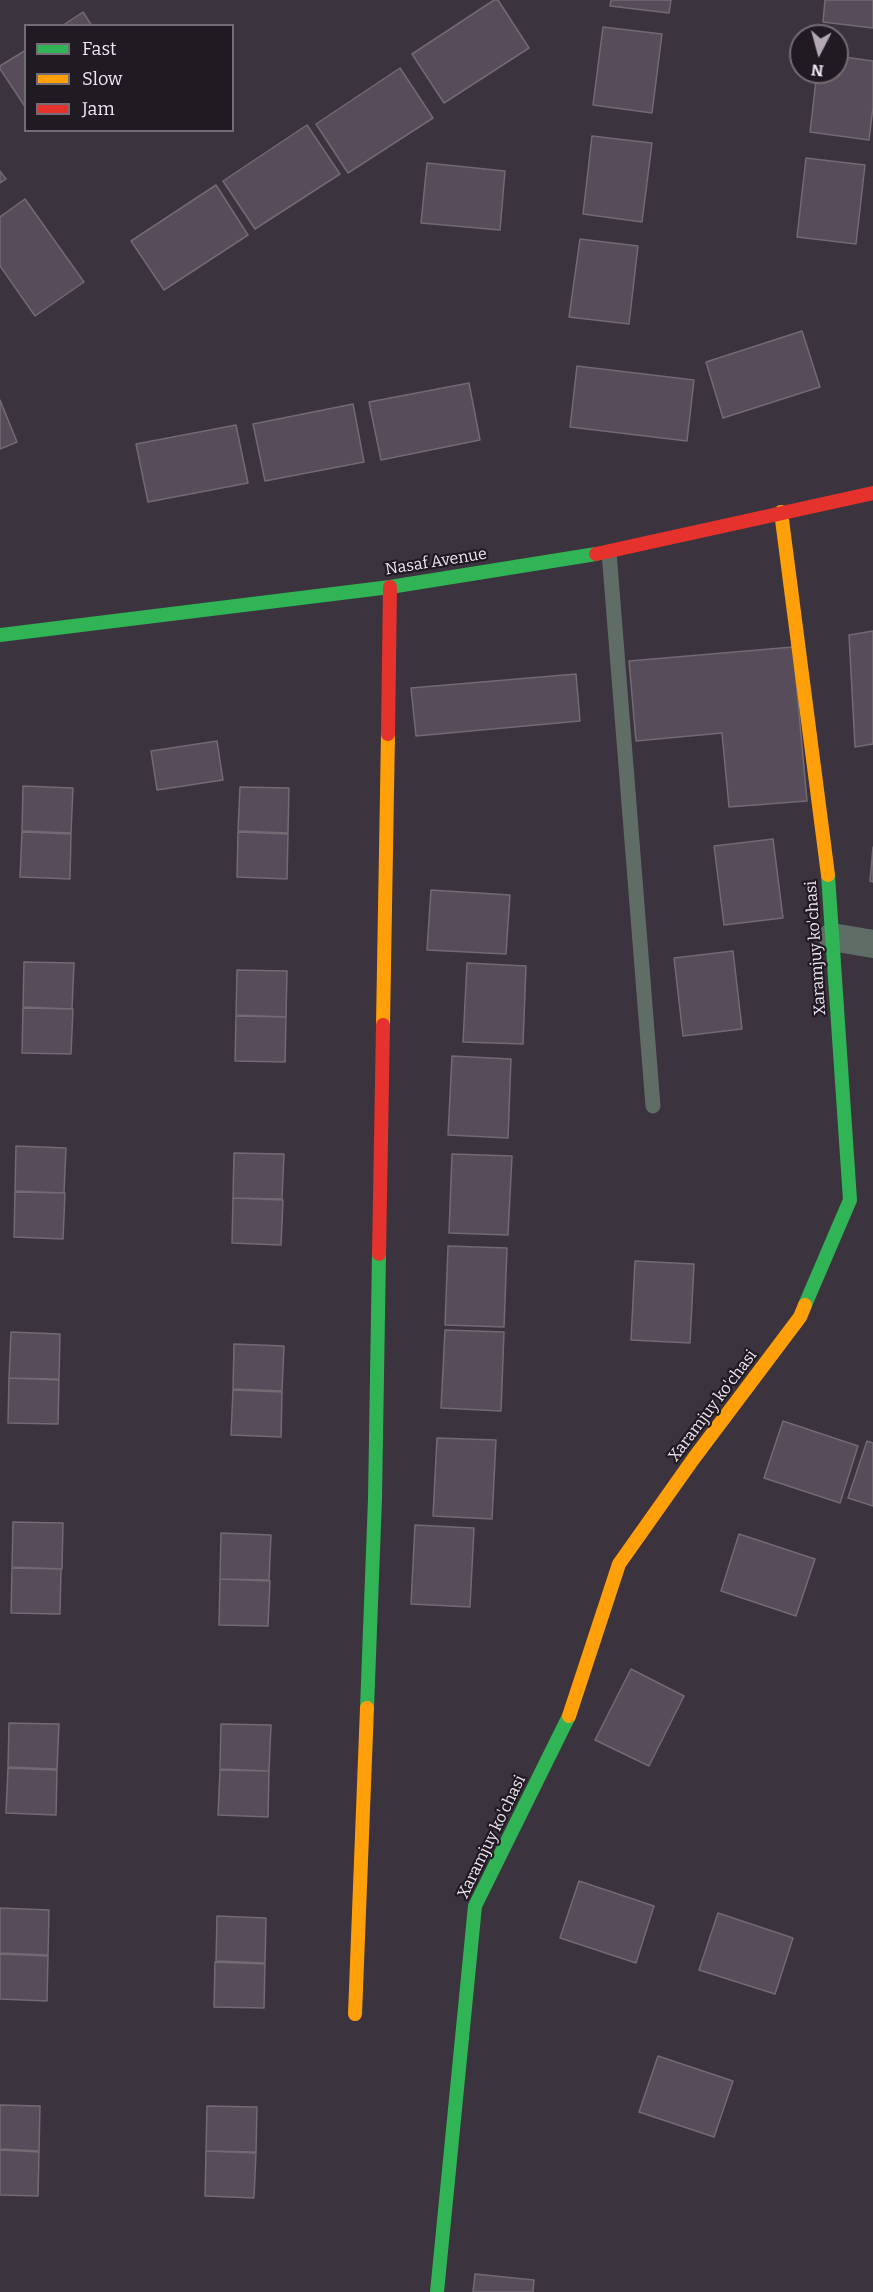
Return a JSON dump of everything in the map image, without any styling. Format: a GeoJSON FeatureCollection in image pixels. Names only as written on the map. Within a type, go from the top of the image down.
{"type":"FeatureCollection","features":[{"type":"Feature","properties":{"kind":"street","name":"Nasaf Avenue"},"geometry":{"type":"LineString","coordinates":[[0,635],[390,586],[609,552],[873,493]]}},
{"type":"Feature","properties":{"kind":"street","name":"Xaramjuy ko'chasi"},"geometry":{"type":"LineString","coordinates":[[436,2292],[475,1906],[569,1716],[619,1564],[694,1458],[800,1317],[850,1200],[829,884],[781,512]]}},
{"type":"Feature","properties":{"kind":"street"},"geometry":{"type":"LineString","coordinates":[[355,2014],[375,1499],[390,586]]}},
{"type":"Feature","properties":{"kind":"street"},"geometry":{"type":"LineString","coordinates":[[832,937],[873,944]]}},
{"type":"Feature","properties":{"kind":"lane"},"geometry":{"type":"LineString","coordinates":[[609,552],[653,1107]]}},
{"type":"Feature","properties":{"kind":"building"},"geometry":{"type":"Polygon","coordinates":[[[494,0],[498,0],[529,48],[444,103],[412,54],[494,0]]]}},
{"type":"Feature","properties":{"kind":"building"},"geometry":{"type":"Polygon","coordinates":[[[611,0],[671,0],[669,13],[610,6],[611,0]]]}},
{"type":"Feature","properties":{"kind":"building"},"geometry":{"type":"Polygon","coordinates":[[[825,0],[873,0],[873,28],[823,22],[825,0]]]}},
{"type":"Feature","properties":{"kind":"building"},"geometry":{"type":"Polygon","coordinates":[[[83,12],[91,24],[65,24],[83,12]]]}},
{"type":"Feature","properties":{"kind":"building"},"geometry":{"type":"Polygon","coordinates":[[[603,27],[662,34],[652,113],[593,105],[603,27]]]}},
{"type":"Feature","properties":{"kind":"building"},"geometry":{"type":"Polygon","coordinates":[[[24,51],[24,105],[0,69],[0,66],[24,51]]]}},
{"type":"Feature","properties":{"kind":"building"},"geometry":{"type":"Polygon","coordinates":[[[849,58],[873,61],[873,107],[869,140],[810,132],[816,84],[849,84],[849,58]]]}},
{"type":"Feature","properties":{"kind":"building"},"geometry":{"type":"Polygon","coordinates":[[[400,68],[433,118],[348,173],[316,124],[400,68]]]}},
{"type":"Feature","properties":{"kind":"building"},"geometry":{"type":"Polygon","coordinates":[[[307,125],[340,174],[255,229],[223,181],[307,125]]]}},
{"type":"Feature","properties":{"kind":"building"},"geometry":{"type":"Polygon","coordinates":[[[592,136],[652,143],[642,222],[583,214],[592,136]]]}},
{"type":"Feature","properties":{"kind":"building"},"geometry":{"type":"Polygon","coordinates":[[[806,158],[865,165],[856,244],[797,237],[806,158]]]}},
{"type":"Feature","properties":{"kind":"building"},"geometry":{"type":"Polygon","coordinates":[[[427,163],[505,171],[500,230],[421,223],[427,163]]]}},
{"type":"Feature","properties":{"kind":"building"},"geometry":{"type":"Polygon","coordinates":[[[0,171],[6,179],[0,183],[0,171]]]}},
{"type":"Feature","properties":{"kind":"building"},"geometry":{"type":"Polygon","coordinates":[[[216,185],[248,235],[164,290],[131,241],[216,185]]]}},
{"type":"Feature","properties":{"kind":"building"},"geometry":{"type":"Polygon","coordinates":[[[25,199],[84,282],[35,316],[0,266],[0,217],[25,199]]]}},
{"type":"Feature","properties":{"kind":"building"},"geometry":{"type":"Polygon","coordinates":[[[580,239],[638,246],[629,324],[569,317],[580,239]]]}},
{"type":"Feature","properties":{"kind":"building"},"geometry":{"type":"Polygon","coordinates":[[[802,331],[820,387],[723,418],[706,362],[802,331]]]}},
{"type":"Feature","properties":{"kind":"building"},"geometry":{"type":"Polygon","coordinates":[[[577,366],[694,380],[687,441],[570,427],[577,366]]]}},
{"type":"Feature","properties":{"kind":"building"},"geometry":{"type":"Polygon","coordinates":[[[469,383],[480,440],[381,460],[369,402],[469,383]]]}},
{"type":"Feature","properties":{"kind":"building"},"geometry":{"type":"Polygon","coordinates":[[[0,400],[17,442],[0,449],[0,400]]]}},
{"type":"Feature","properties":{"kind":"building"},"geometry":{"type":"Polygon","coordinates":[[[353,404],[364,462],[265,481],[253,424],[353,404]]]}},
{"type":"Feature","properties":{"kind":"building"},"geometry":{"type":"Polygon","coordinates":[[[236,425],[248,483],[148,502],[136,444],[236,425]]]}},
{"type":"Feature","properties":{"kind":"building"},"geometry":{"type":"Polygon","coordinates":[[[873,631],[873,744],[855,747],[849,635],[873,631]]]}},
{"type":"Feature","properties":{"kind":"building"},"geometry":{"type":"Polygon","coordinates":[[[793,647],[807,801],[729,807],[722,733],[636,741],[629,661],[793,647]]]}},
{"type":"Feature","properties":{"kind":"building"},"geometry":{"type":"Polygon","coordinates":[[[576,674],[580,721],[416,736],[411,688],[576,674]]]}},
{"type":"Feature","properties":{"kind":"building"},"geometry":{"type":"Polygon","coordinates":[[[217,741],[223,780],[157,790],[151,751],[217,741]]]}},
{"type":"Feature","properties":{"kind":"building"},"geometry":{"type":"Polygon","coordinates":[[[23,786],[73,788],[71,833],[22,831],[23,786]]]}},
{"type":"Feature","properties":{"kind":"building"},"geometry":{"type":"Polygon","coordinates":[[[240,787],[289,788],[288,833],[238,831],[240,787]]]}},
{"type":"Feature","properties":{"kind":"building"},"geometry":{"type":"Polygon","coordinates":[[[22,832],[71,834],[70,879],[20,877],[22,832]]]}},
{"type":"Feature","properties":{"kind":"building"},"geometry":{"type":"Polygon","coordinates":[[[238,832],[288,834],[287,879],[237,877],[238,832]]]}},
{"type":"Feature","properties":{"kind":"building"},"geometry":{"type":"Polygon","coordinates":[[[773,839],[783,918],[724,925],[714,846],[773,839]]]}},
{"type":"Feature","properties":{"kind":"building"},"geometry":{"type":"Polygon","coordinates":[[[873,847],[873,882],[870,881],[873,847]]]}},
{"type":"Feature","properties":{"kind":"building"},"geometry":{"type":"Polygon","coordinates":[[[431,890],[510,895],[506,954],[427,950],[431,890]]]}},
{"type":"Feature","properties":{"kind":"building"},"geometry":{"type":"Polygon","coordinates":[[[733,951],[742,1029],[683,1036],[674,958],[733,951]]]}},
{"type":"Feature","properties":{"kind":"building"},"geometry":{"type":"Polygon","coordinates":[[[24,962],[74,963],[72,1009],[23,1007],[24,962]]]}},
{"type":"Feature","properties":{"kind":"building"},"geometry":{"type":"Polygon","coordinates":[[[467,963],[526,966],[523,1044],[463,1042],[467,963]]]}},
{"type":"Feature","properties":{"kind":"building"},"geometry":{"type":"Polygon","coordinates":[[[237,970],[287,971],[286,1017],[236,1015],[237,970]]]}},
{"type":"Feature","properties":{"kind":"building"},"geometry":{"type":"Polygon","coordinates":[[[23,1008],[73,1009],[71,1054],[22,1053],[23,1008]]]}},
{"type":"Feature","properties":{"kind":"building"},"geometry":{"type":"Polygon","coordinates":[[[236,1016],[286,1017],[285,1062],[235,1061],[236,1016]]]}},
{"type":"Feature","properties":{"kind":"building"},"geometry":{"type":"Polygon","coordinates":[[[452,1056],[511,1059],[508,1138],[448,1135],[452,1056]]]}},
{"type":"Feature","properties":{"kind":"building"},"geometry":{"type":"Polygon","coordinates":[[[16,1146],[66,1148],[64,1193],[15,1191],[16,1146]]]}},
{"type":"Feature","properties":{"kind":"building"},"geometry":{"type":"Polygon","coordinates":[[[234,1153],[284,1154],[282,1199],[233,1198],[234,1153]]]}},
{"type":"Feature","properties":{"kind":"building"},"geometry":{"type":"Polygon","coordinates":[[[452,1154],[512,1156],[508,1235],[449,1233],[452,1154]]]}},
{"type":"Feature","properties":{"kind":"building"},"geometry":{"type":"Polygon","coordinates":[[[15,1192],[65,1193],[63,1239],[14,1237],[15,1192]]]}},
{"type":"Feature","properties":{"kind":"building"},"geometry":{"type":"Polygon","coordinates":[[[233,1198],[283,1200],[281,1245],[232,1243],[233,1198]]]}},
{"type":"Feature","properties":{"kind":"building"},"geometry":{"type":"Polygon","coordinates":[[[448,1246],[507,1248],[504,1327],[445,1325],[448,1246]]]}},
{"type":"Feature","properties":{"kind":"building"},"geometry":{"type":"Polygon","coordinates":[[[635,1261],[694,1264],[690,1343],[631,1340],[635,1261]]]}},
{"type":"Feature","properties":{"kind":"building"},"geometry":{"type":"Polygon","coordinates":[[[445,1330],[504,1332],[501,1411],[441,1408],[445,1330]]]}},
{"type":"Feature","properties":{"kind":"building"},"geometry":{"type":"Polygon","coordinates":[[[11,1332],[60,1334],[59,1379],[9,1378],[11,1332]]]}},
{"type":"Feature","properties":{"kind":"building"},"geometry":{"type":"Polygon","coordinates":[[[234,1344],[284,1346],[282,1391],[233,1389],[234,1344]]]}},
{"type":"Feature","properties":{"kind":"building"},"geometry":{"type":"Polygon","coordinates":[[[9,1378],[59,1380],[58,1424],[8,1423],[9,1378]]]}},
{"type":"Feature","properties":{"kind":"building"},"geometry":{"type":"Polygon","coordinates":[[[233,1390],[282,1392],[281,1437],[231,1435],[233,1390]]]}},
{"type":"Feature","properties":{"kind":"building"},"geometry":{"type":"Polygon","coordinates":[[[783,1421],[858,1446],[840,1503],[764,1478],[783,1421]]]}},
{"type":"Feature","properties":{"kind":"building"},"geometry":{"type":"Polygon","coordinates":[[[437,1438],[496,1440],[492,1519],[433,1516],[437,1438]]]}},
{"type":"Feature","properties":{"kind":"building"},"geometry":{"type":"Polygon","coordinates":[[[867,1441],[873,1443],[873,1506],[848,1498],[867,1441]]]}},
{"type":"Feature","properties":{"kind":"building"},"geometry":{"type":"Polygon","coordinates":[[[13,1522],[63,1523],[62,1569],[12,1567],[13,1522]]]}},
{"type":"Feature","properties":{"kind":"building"},"geometry":{"type":"Polygon","coordinates":[[[415,1525],[474,1528],[470,1607],[411,1604],[415,1525]]]}},
{"type":"Feature","properties":{"kind":"building"},"geometry":{"type":"Polygon","coordinates":[[[221,1533],[271,1535],[269,1580],[220,1579],[221,1533]]]}},
{"type":"Feature","properties":{"kind":"building"},"geometry":{"type":"Polygon","coordinates":[[[739,1534],[815,1559],[796,1616],[721,1591],[739,1534]]]}},
{"type":"Feature","properties":{"kind":"building"},"geometry":{"type":"Polygon","coordinates":[[[12,1568],[61,1569],[60,1614],[11,1613],[12,1568]]]}},
{"type":"Feature","properties":{"kind":"building"},"geometry":{"type":"Polygon","coordinates":[[[220,1579],[270,1581],[268,1626],[219,1625],[220,1579]]]}},
{"type":"Feature","properties":{"kind":"building"},"geometry":{"type":"Polygon","coordinates":[[[631,1669],[684,1696],[649,1766],[595,1740],[631,1669]]]}},
{"type":"Feature","properties":{"kind":"building"},"geometry":{"type":"Polygon","coordinates":[[[9,1723],[59,1724],[57,1769],[8,1767],[9,1723]]]}},
{"type":"Feature","properties":{"kind":"building"},"geometry":{"type":"Polygon","coordinates":[[[221,1724],[271,1725],[269,1771],[220,1769],[221,1724]]]}},
{"type":"Feature","properties":{"kind":"building"},"geometry":{"type":"Polygon","coordinates":[[[8,1768],[57,1770],[56,1815],[6,1813],[8,1768]]]}},
{"type":"Feature","properties":{"kind":"building"},"geometry":{"type":"Polygon","coordinates":[[[220,1770],[269,1771],[268,1817],[218,1815],[220,1770]]]}},
{"type":"Feature","properties":{"kind":"building"},"geometry":{"type":"Polygon","coordinates":[[[579,1881],[654,1906],[636,1963],[560,1938],[579,1881]]]}},
{"type":"Feature","properties":{"kind":"building"},"geometry":{"type":"Polygon","coordinates":[[[0,1908],[49,1910],[48,1955],[0,1953],[0,1908]]]}},
{"type":"Feature","properties":{"kind":"building"},"geometry":{"type":"Polygon","coordinates":[[[718,1913],[793,1938],[775,1994],[699,1970],[718,1913]]]}},
{"type":"Feature","properties":{"kind":"building"},"geometry":{"type":"Polygon","coordinates":[[[217,1916],[266,1918],[265,1963],[216,1961],[217,1916]]]}},
{"type":"Feature","properties":{"kind":"building"},"geometry":{"type":"Polygon","coordinates":[[[0,1954],[48,1956],[47,2001],[0,1999],[0,1954]]]}},
{"type":"Feature","properties":{"kind":"building"},"geometry":{"type":"Polygon","coordinates":[[[215,1962],[265,1964],[264,2008],[214,2007],[215,1962]]]}},
{"type":"Feature","properties":{"kind":"building"},"geometry":{"type":"Polygon","coordinates":[[[658,2056],[733,2081],[714,2137],[639,2112],[658,2056]]]}},
{"type":"Feature","properties":{"kind":"building"},"geometry":{"type":"Polygon","coordinates":[[[0,2105],[40,2106],[39,2151],[0,2149],[0,2105]]]}},
{"type":"Feature","properties":{"kind":"building"},"geometry":{"type":"Polygon","coordinates":[[[207,2106],[257,2107],[256,2152],[206,2151],[207,2106]]]}},
{"type":"Feature","properties":{"kind":"building"},"geometry":{"type":"Polygon","coordinates":[[[0,2150],[39,2152],[38,2196],[0,2195],[0,2150]]]}},
{"type":"Feature","properties":{"kind":"building"},"geometry":{"type":"Polygon","coordinates":[[[206,2151],[256,2153],[254,2198],[205,2196],[206,2151]]]}},
{"type":"Feature","properties":{"kind":"building"},"geometry":{"type":"Polygon","coordinates":[[[475,2274],[534,2280],[533,2292],[473,2292],[475,2274]]]}},
{"type":"Feature","properties":{"kind":"traffic: fast"},"geometry":{"type":"LineString","coordinates":[[0,635],[390,587],[596,554]]}},
{"type":"Feature","properties":{"kind":"traffic: fast"},"geometry":{"type":"LineString","coordinates":[[805,1305],[850,1200],[828,875]]}},
{"type":"Feature","properties":{"kind":"traffic: fast"},"geometry":{"type":"LineString","coordinates":[[367,1708],[375,1499],[379,1254]]}},
{"type":"Feature","properties":{"kind":"traffic: fast"},"geometry":{"type":"LineString","coordinates":[[437,2292],[475,1906],[569,1716]]}},
{"type":"Feature","properties":{"kind":"traffic: slow"},"geometry":{"type":"LineString","coordinates":[[781,512],[828,875]]}},
{"type":"Feature","properties":{"kind":"traffic: slow"},"geometry":{"type":"LineString","coordinates":[[383,1025],[388,734]]}},
{"type":"Feature","properties":{"kind":"traffic: slow"},"geometry":{"type":"LineString","coordinates":[[569,1716],[619,1564],[694,1458],[800,1317],[805,1305]]}},
{"type":"Feature","properties":{"kind":"traffic: slow"},"geometry":{"type":"LineString","coordinates":[[355,2014],[367,1708]]}},
{"type":"Feature","properties":{"kind":"traffic: jam"},"geometry":{"type":"LineString","coordinates":[[596,554],[873,493]]}},
{"type":"Feature","properties":{"kind":"traffic: jam"},"geometry":{"type":"LineString","coordinates":[[388,734],[390,587]]}},
{"type":"Feature","properties":{"kind":"traffic: jam"},"geometry":{"type":"LineString","coordinates":[[379,1254],[383,1025]]}}]}
